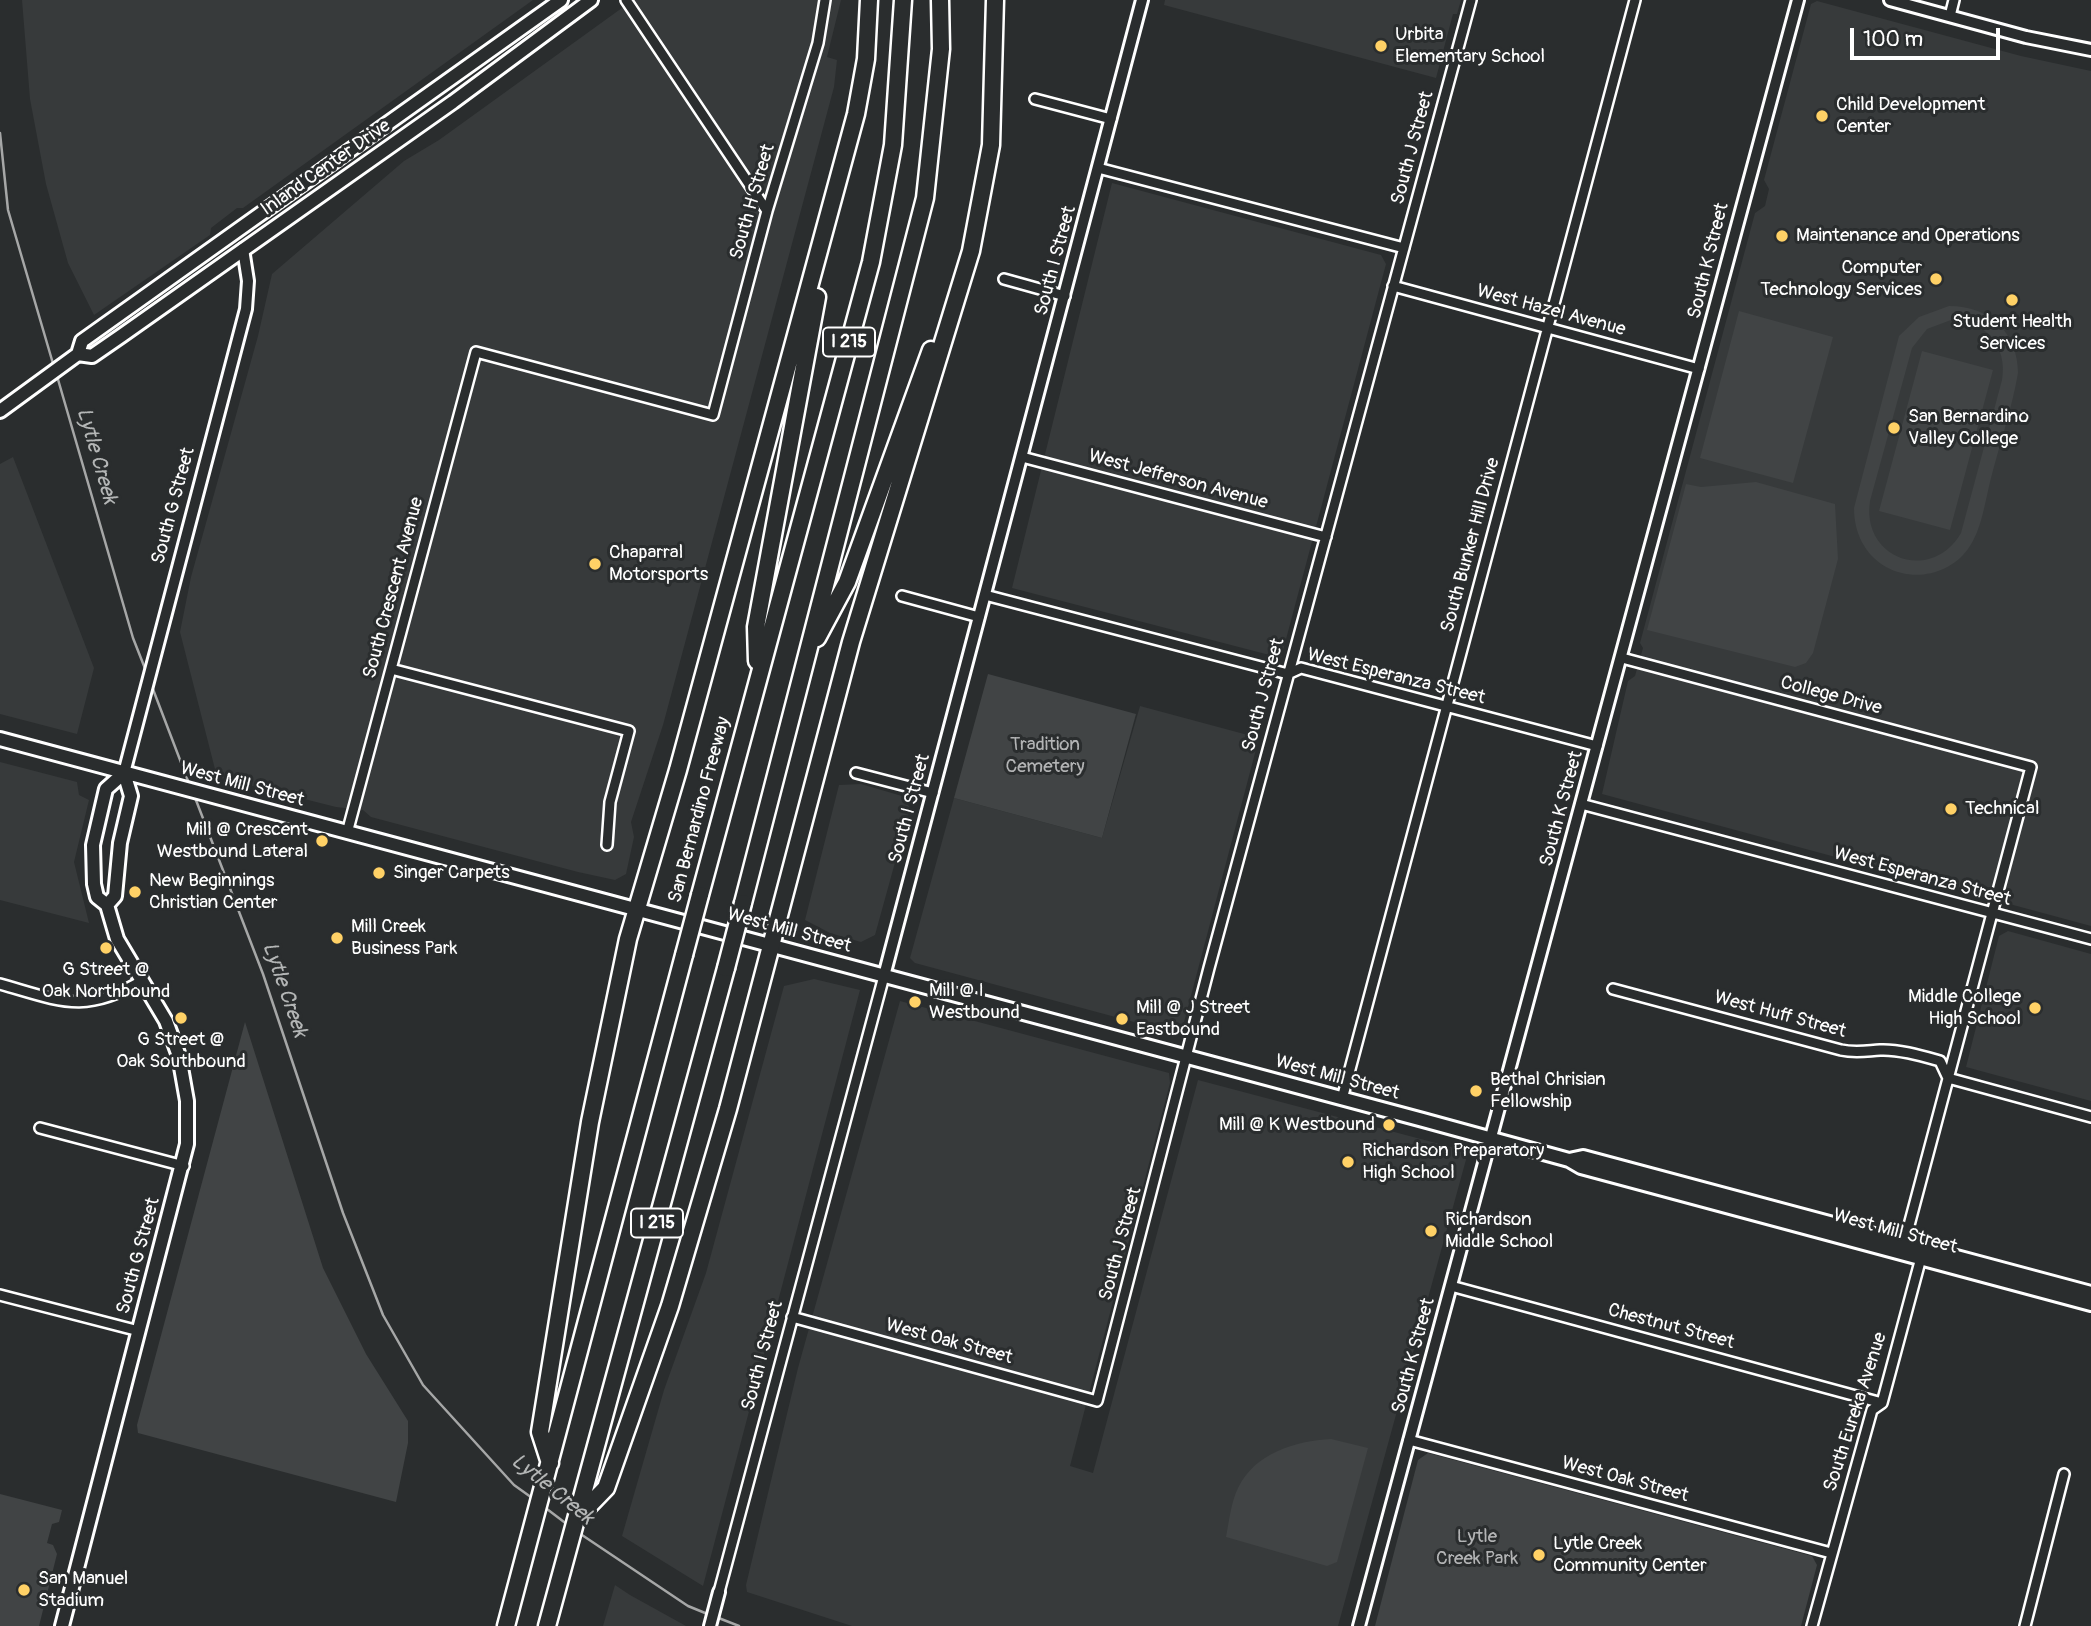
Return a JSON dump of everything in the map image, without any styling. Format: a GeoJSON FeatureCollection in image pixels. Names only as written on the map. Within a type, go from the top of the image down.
{"type":"FeatureCollection","features":[{"type":"Feature","properties":{"kind":"highway"},"geometry":{"type":"LineString","coordinates":[[550,1463],[540,1432],[590,1122],[628,939],[638,911],[856,114],[866,59],[869,0]]}},
{"type":"Feature","properties":{"kind":"highway","name":"San Bernardino Freeway"},"geometry":{"type":"LineString","coordinates":[[506,1626],[873,250],[893,145],[903,0]]}},
{"type":"Feature","properties":{"kind":"highway","name":"I 215"},"geometry":{"type":"LineString","coordinates":[[547,1626],[726,968],[925,198],[941,49],[940,0]]}},
{"type":"Feature","properties":{"kind":"highway"},"geometry":{"type":"LineString","coordinates":[[577,1518],[606,1488],[670,1306],[772,947],[851,642],[971,251],[987,171],[994,98],[995,0]]}},
{"type":"Feature","properties":{"kind":"highway"},"geometry":{"type":"LineString","coordinates":[[803,665],[847,582],[944,311],[972,207],[994,98]]}},
{"type":"Feature","properties":{"kind":"highway"},"geometry":{"type":"LineString","coordinates":[[758,676],[756,627],[812,318],[855,141],[856,114]]}},
{"type":"Feature","properties":{"kind":"main road","name":"Inland Center Drive"},"geometry":{"type":"LineString","coordinates":[[0,411],[78,354],[82,341],[561,0]]}},
{"type":"Feature","properties":{"kind":"main road","name":"Inland Center Drive"},"geometry":{"type":"LineString","coordinates":[[78,354],[92,356],[453,102],[591,0]]}},
{"type":"Feature","properties":{"kind":"main road","name":"West Mill Street"},"geometry":{"type":"LineString","coordinates":[[0,739],[1569,1160],[1594,1171],[1922,1254],[2091,1293]]}},
{"type":"Feature","properties":{"kind":"main road","name":"South G Street"},"geometry":{"type":"LineString","coordinates":[[62,1626],[184,1166],[188,1125],[181,1067],[166,1021],[117,939],[107,905],[97,897],[94,884],[93,845],[106,789],[124,773],[131,796],[120,842],[115,896],[107,905]]}},
{"type":"Feature","properties":{"kind":"main road","name":"West Mill Street"},"geometry":{"type":"LineString","coordinates":[[1569,1160],[1583,1157],[1904,1244],[1922,1254],[2091,1304]]}},
{"type":"Feature","properties":{"kind":"street"},"geometry":{"type":"LineString","coordinates":[[626,0],[767,211]]}},
{"type":"Feature","properties":{"kind":"street","name":"South H Street"},"geometry":{"type":"LineString","coordinates":[[476,352],[713,415],[767,211],[818,43],[825,0]]}},
{"type":"Feature","properties":{"kind":"street","name":"South I Street"},"geometry":{"type":"LineString","coordinates":[[710,1626],[1142,0]]}},
{"type":"Feature","properties":{"kind":"street","name":"South J Street"},"geometry":{"type":"LineString","coordinates":[[1097,1401],[1288,674],[1471,0]]}},
{"type":"Feature","properties":{"kind":"street","name":"South Bunker Hill Drive"},"geometry":{"type":"LineString","coordinates":[[1342,1099],[1635,0]]}},
{"type":"Feature","properties":{"kind":"street","name":"South K Street"},"geometry":{"type":"LineString","coordinates":[[1359,1626],[1798,0]]}},
{"type":"Feature","properties":{"kind":"street"},"geometry":{"type":"LineString","coordinates":[[1890,0],[2086,50]]}},
{"type":"Feature","properties":{"kind":"street"},"geometry":{"type":"LineString","coordinates":[[1950,16],[1954,0]]}},
{"type":"Feature","properties":{"kind":"street"},"geometry":{"type":"LineString","coordinates":[[1035,99],[1111,119]]}},
{"type":"Feature","properties":{"kind":"street"},"geometry":{"type":"LineString","coordinates":[[1098,168],[1404,248]]}},
{"type":"Feature","properties":{"kind":"street","name":"South G Street"},"geometry":{"type":"LineString","coordinates":[[124,773],[246,309],[248,281],[243,249]]}},
{"type":"Feature","properties":{"kind":"street"},"geometry":{"type":"LineString","coordinates":[[1004,279],[1065,296]]}},
{"type":"Feature","properties":{"kind":"street","name":"West Hazel Avenue"},"geometry":{"type":"LineString","coordinates":[[1393,286],[1699,369]]}},
{"type":"Feature","properties":{"kind":"street","name":"South Crescent Avenue"},"geometry":{"type":"LineString","coordinates":[[347,833],[476,352]]}},
{"type":"Feature","properties":{"kind":"street","name":"West Jefferson Avenue"},"geometry":{"type":"LineString","coordinates":[[1022,457],[1326,537]]}},
{"type":"Feature","properties":{"kind":"street","name":"West Esperanza Street"},"geometry":{"type":"LineString","coordinates":[[985,595],[1288,674],[1301,668],[1597,746]]}},
{"type":"Feature","properties":{"kind":"street"},"geometry":{"type":"LineString","coordinates":[[902,596],[979,617]]}},
{"type":"Feature","properties":{"kind":"street","name":"College Drive"},"geometry":{"type":"LineString","coordinates":[[1622,658],[2031,767],[1993,914]]}},
{"type":"Feature","properties":{"kind":"street"},"geometry":{"type":"LineString","coordinates":[[391,668],[629,730],[610,802],[607,845]]}},
{"type":"Feature","properties":{"kind":"street"},"geometry":{"type":"LineString","coordinates":[[856,773],[933,793]]}},
{"type":"Feature","properties":{"kind":"street","name":"West Esperanza Street"},"geometry":{"type":"LineString","coordinates":[[1581,804],[2091,939]]}},
{"type":"Feature","properties":{"kind":"street"},"geometry":{"type":"LineString","coordinates":[[1904,1244],[1993,914]]}},
{"type":"Feature","properties":{"kind":"street"},"geometry":{"type":"LineString","coordinates":[[0,984],[79,1004],[105,1000],[143,981]]}},
{"type":"Feature","properties":{"kind":"street","name":"West Huff Street"},"geometry":{"type":"LineString","coordinates":[[1613,989],[1841,1050],[1861,1054],[1882,1050],[1923,1056],[1940,1061],[1948,1078],[2091,1117]]}},
{"type":"Feature","properties":{"kind":"street"},"geometry":{"type":"LineString","coordinates":[[40,1128],[184,1166]]}},
{"type":"Feature","properties":{"kind":"street","name":"South Eureka Avenue"},"geometry":{"type":"LineString","coordinates":[[1812,1626],[1872,1410],[1882,1403],[1922,1254]]}},
{"type":"Feature","properties":{"kind":"street","name":"Chestnut Street"},"geometry":{"type":"LineString","coordinates":[[1451,1286],[1882,1403]]}},
{"type":"Feature","properties":{"kind":"street"},"geometry":{"type":"LineString","coordinates":[[0,1295],[139,1331]]}},
{"type":"Feature","properties":{"kind":"street","name":"West Oak Street"},"geometry":{"type":"LineString","coordinates":[[792,1317],[1097,1401]]}},
{"type":"Feature","properties":{"kind":"street","name":"West Oak Street"},"geometry":{"type":"LineString","coordinates":[[1409,1440],[1831,1553]]}},
{"type":"Feature","properties":{"kind":"street"},"geometry":{"type":"LineString","coordinates":[[2025,1626],[2064,1474]]}},
{"type":"Feature","properties":{"kind":"shaded area"},"geometry":{"type":"Polygon","coordinates":[[[22,0],[533,0],[243,208],[237,208],[211,228],[210,235],[94,315],[68,263],[46,184],[30,99],[22,0]]]}},
{"type":"Feature","properties":{"kind":"shaded area"},"geometry":{"type":"Polygon","coordinates":[[[633,0],[841,0],[827,57],[837,60],[834,87],[663,725],[631,822],[634,837],[626,874],[615,880],[578,872],[371,817],[363,810],[336,807],[217,777],[180,632],[191,577],[258,336],[272,274],[404,161],[439,140],[633,0]]]}},
{"type":"Feature","properties":{"kind":"shaded area","name":"Urbita Elementary School"},"geometry":{"type":"Polygon","coordinates":[[[1165,0],[1461,0],[1457,14],[1453,14],[1436,78],[1164,5],[1165,0]]]}},
{"type":"Feature","properties":{"kind":"shaded area","name":"San Bernardino Valley College"},"geometry":{"type":"Polygon","coordinates":[[[1817,1],[2021,56],[2091,71],[2091,926],[1602,794],[1628,681],[1635,676],[1643,648],[1640,643],[1755,213],[1765,206],[1769,189],[1764,180],[1811,4],[1817,1]]]}},
{"type":"Feature","properties":{"kind":"shaded area"},"geometry":{"type":"Polygon","coordinates":[[[1112,183],[1381,255],[1386,264],[1281,658],[1012,588],[1112,183]]]}},
{"type":"Feature","properties":{"kind":"shaded area"},"geometry":{"type":"Polygon","coordinates":[[[13,457],[94,668],[77,734],[0,714],[0,464],[13,457]]]}},
{"type":"Feature","properties":{"kind":"shaded area"},"geometry":{"type":"Polygon","coordinates":[[[1140,706],[1259,738],[1183,1026],[1171,1032],[915,963],[910,958],[954,798],[1102,838],[1140,706]]]}},
{"type":"Feature","properties":{"kind":"shaded area"},"geometry":{"type":"Polygon","coordinates":[[[0,762],[77,782],[79,795],[89,800],[74,862],[89,923],[0,900],[0,762]]]}},
{"type":"Feature","properties":{"kind":"shaded area"},"geometry":{"type":"Polygon","coordinates":[[[861,784],[902,796],[910,808],[875,935],[861,942],[830,933],[805,920],[839,785],[861,784]]]}},
{"type":"Feature","properties":{"kind":"shaded area","name":"Middle College High School"},"geometry":{"type":"Polygon","coordinates":[[[2008,931],[2091,954],[2091,1101],[1966,1067],[1999,936],[2008,931]]]}},
{"type":"Feature","properties":{"kind":"shaded area"},"geometry":{"type":"Polygon","coordinates":[[[814,979],[860,990],[703,1586],[622,1536],[664,1390],[706,1273],[784,986],[814,979]]]}},
{"type":"Feature","properties":{"kind":"shaded area"},"geometry":{"type":"Polygon","coordinates":[[[900,1001],[1169,1073],[1170,1083],[1070,1466],[1093,1473],[1198,1080],[1466,1151],[1467,1156],[1338,1626],[852,1626],[747,1592],[746,1585],[798,1368],[900,1001]]]}},
{"type":"Feature","properties":{"kind":"shaded area"},"geometry":{"type":"Polygon","coordinates":[[[615,1585],[630,1595],[686,1626],[603,1626],[615,1585]]]}},
{"type":"Feature","properties":{"kind":"green space"},"geometry":{"type":"Polygon","coordinates":[[[1949,306],[1964,307],[1989,317],[2007,334],[2017,359],[2018,373],[1977,533],[1968,549],[1951,565],[1919,575],[1896,572],[1872,556],[1858,534],[1854,508],[1899,336],[1919,317],[1949,306]],[[1951,320],[1927,329],[1912,348],[1870,501],[1870,521],[1876,538],[1887,550],[1901,558],[1917,561],[1933,558],[1948,549],[1961,533],[2002,380],[2001,356],[1992,337],[1984,330],[1963,321],[1951,320]]]}},
{"type":"Feature","properties":{"kind":"green space"},"geometry":{"type":"Polygon","coordinates":[[[1739,311],[1833,337],[1793,483],[1700,458],[1739,311]]]}},
{"type":"Feature","properties":{"kind":"green space"},"geometry":{"type":"Polygon","coordinates":[[[1922,351],[1993,370],[1950,530],[1879,511],[1922,351]]]}},
{"type":"Feature","properties":{"kind":"green space"},"geometry":{"type":"Polygon","coordinates":[[[1756,482],[1835,504],[1838,559],[1813,653],[1806,663],[1795,667],[1647,630],[1686,484],[1701,487],[1756,482]]]}},
{"type":"Feature","properties":{"kind":"green space","name":"Tradition Cemetery"},"geometry":{"type":"Polygon","coordinates":[[[988,674],[1136,714],[1102,838],[954,798],[988,674]]]}},
{"type":"Feature","properties":{"kind":"green space"},"geometry":{"type":"Polygon","coordinates":[[[245,1022],[323,1268],[366,1354],[408,1421],[408,1443],[396,1502],[138,1433],[137,1425],[245,1022]]]}},
{"type":"Feature","properties":{"kind":"green space"},"geometry":{"type":"Polygon","coordinates":[[[1331,1439],[1368,1448],[1337,1562],[1327,1566],[1226,1537],[1238,1488],[1255,1466],[1277,1451],[1290,1446],[1331,1439]]]}},
{"type":"Feature","properties":{"kind":"green space","name":"Lytle Creek Park"},"geometry":{"type":"Polygon","coordinates":[[[1428,1453],[1812,1556],[1817,1565],[1801,1626],[1375,1626],[1418,1460],[1428,1453]]]}},
{"type":"Feature","properties":{"kind":"green space","name":"San Manuel Stadium"},"geometry":{"type":"Polygon","coordinates":[[[0,1494],[62,1510],[59,1522],[52,1524],[47,1543],[53,1545],[57,1554],[39,1626],[0,1626],[0,1494]]]}},
{"type":"Feature","properties":{"kind":"waterway","name":"Lytle Creek"},"geometry":{"type":"LineString","coordinates":[[0,133],[8,210],[54,367]]}},
{"type":"Feature","properties":{"kind":"waterway","name":"Lytle Creek"},"geometry":{"type":"LineString","coordinates":[[57,376],[133,638],[146,671]]}},
{"type":"Feature","properties":{"kind":"waterway","name":"Lytle Creek"},"geometry":{"type":"LineString","coordinates":[[151,684],[190,786]]}},
{"type":"Feature","properties":{"kind":"waterway","name":"Lytle Creek"},"geometry":{"type":"LineString","coordinates":[[194,795],[263,974],[343,1213],[383,1315],[423,1385],[514,1485],[535,1500]]}},
{"type":"Feature","properties":{"kind":"waterway","name":"Lytle Creek"},"geometry":{"type":"LineString","coordinates":[[543,1506],[568,1525]]}},
{"type":"Feature","properties":{"kind":"waterway","name":"Lytle Creek"},"geometry":{"type":"LineString","coordinates":[[579,1533],[688,1606],[710,1615]]}},
{"type":"Feature","properties":{"kind":"waterway","name":"Lytle Creek"},"geometry":{"type":"LineString","coordinates":[[716,1617],[739,1626]]}},
{"type":"Feature","properties":{"kind":"place","name":"Urbita Elementary School"},"geometry":{"type":"Point","coordinates":[1381,46]}},
{"type":"Feature","properties":{"kind":"place","name":"Child Development Center"},"geometry":{"type":"Point","coordinates":[1822,116]}},
{"type":"Feature","properties":{"kind":"place","name":"Maintenance and Operations"},"geometry":{"type":"Point","coordinates":[1782,236]}},
{"type":"Feature","properties":{"kind":"place","name":"Computer Technology Services"},"geometry":{"type":"Point","coordinates":[1936,279]}},
{"type":"Feature","properties":{"kind":"place","name":"Student Health Services"},"geometry":{"type":"Point","coordinates":[2012,300]}},
{"type":"Feature","properties":{"kind":"place","name":"San Bernardino Valley College"},"geometry":{"type":"Point","coordinates":[1894,428]}},
{"type":"Feature","properties":{"kind":"place","name":"Chaparral Motorsports"},"geometry":{"type":"Point","coordinates":[595,564]}},
{"type":"Feature","properties":{"kind":"place","name":"Technical"},"geometry":{"type":"Point","coordinates":[1951,809]}},
{"type":"Feature","properties":{"kind":"place","name":"Mill @ Crescent Westbound Lateral"},"geometry":{"type":"Point","coordinates":[322,841]}},
{"type":"Feature","properties":{"kind":"place","name":"Singer Carpets"},"geometry":{"type":"Point","coordinates":[379,873]}},
{"type":"Feature","properties":{"kind":"place","name":"New Beginnings Christian Center"},"geometry":{"type":"Point","coordinates":[135,892]}},
{"type":"Feature","properties":{"kind":"place","name":"Mill Creek Business Park"},"geometry":{"type":"Point","coordinates":[337,938]}},
{"type":"Feature","properties":{"kind":"place","name":"G Street @ Oak Northbound"},"geometry":{"type":"Point","coordinates":[106,948]}},
{"type":"Feature","properties":{"kind":"place","name":"Mill @ I Westbound"},"geometry":{"type":"Point","coordinates":[915,1002]}},
{"type":"Feature","properties":{"kind":"place","name":"Middle College High School"},"geometry":{"type":"Point","coordinates":[2035,1008]}},
{"type":"Feature","properties":{"kind":"place","name":"G Street @ Oak Southbound"},"geometry":{"type":"Point","coordinates":[181,1018]}},
{"type":"Feature","properties":{"kind":"place","name":"Mill @ J Street Eastbound"},"geometry":{"type":"Point","coordinates":[1122,1019]}},
{"type":"Feature","properties":{"kind":"place","name":"Bethal Chrisian Fellowship"},"geometry":{"type":"Point","coordinates":[1476,1091]}},
{"type":"Feature","properties":{"kind":"place","name":"Mill @ K Westbound"},"geometry":{"type":"Point","coordinates":[1389,1125]}},
{"type":"Feature","properties":{"kind":"place","name":"Richardson Preparatory High School"},"geometry":{"type":"Point","coordinates":[1348,1162]}},
{"type":"Feature","properties":{"kind":"place","name":"Richardson Middle School"},"geometry":{"type":"Point","coordinates":[1431,1231]}},
{"type":"Feature","properties":{"kind":"place","name":"Lytle Creek Community Center"},"geometry":{"type":"Point","coordinates":[1539,1555]}},
{"type":"Feature","properties":{"kind":"place","name":"San Manuel Stadium"},"geometry":{"type":"Point","coordinates":[24,1590]}}]}
